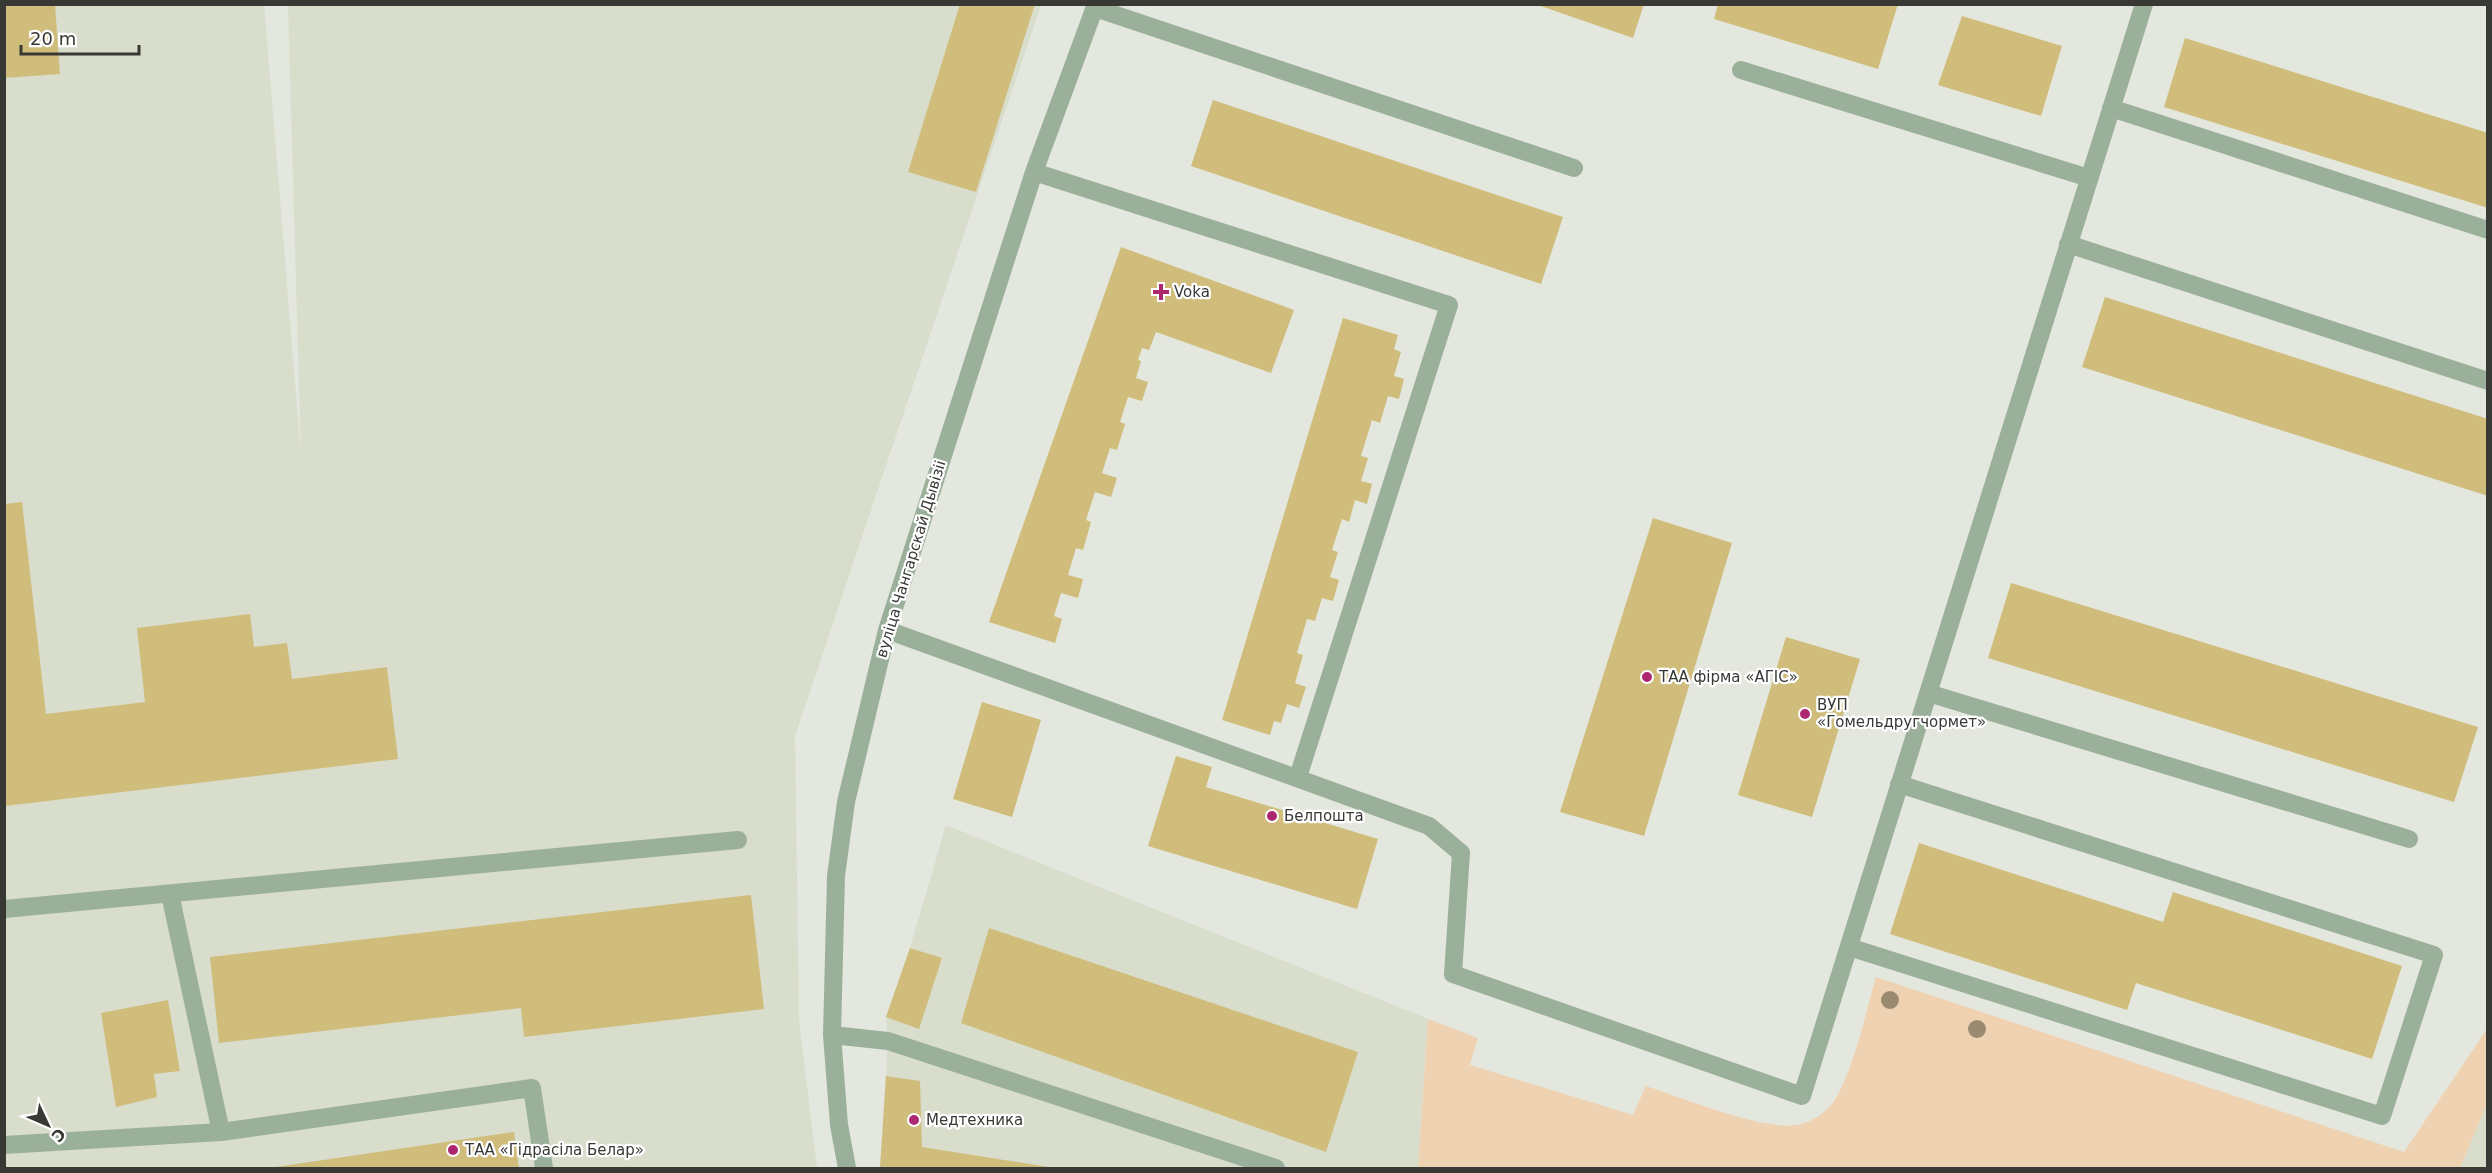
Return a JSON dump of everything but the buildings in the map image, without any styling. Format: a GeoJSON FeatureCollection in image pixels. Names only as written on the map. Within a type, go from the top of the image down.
{"type":"FeatureCollection","features":[{"type":"Feature","properties":{"kind":"street"},"geometry":{"type":"LineString","coordinates":[[886,630],[1429,826],[1461,853],[1453,974],[1802,1096],[2144,4]]}},
{"type":"Feature","properties":{"kind":"street"},"geometry":{"type":"LineString","coordinates":[[1096,6],[1574,168]]}},
{"type":"Feature","properties":{"kind":"street","name":"вуліца Чангарскай Дывізіі"},"geometry":{"type":"LineString","coordinates":[[847,1168],[839,1125],[832,1035],[836,876],[846,802],[886,630],[1034,172],[1096,6]]}},
{"type":"Feature","properties":{"kind":"street"},"geometry":{"type":"LineString","coordinates":[[1741,70],[2089,178]]}},
{"type":"Feature","properties":{"kind":"street"},"geometry":{"type":"LineString","coordinates":[[2111,108],[2487,230]]}},
{"type":"Feature","properties":{"kind":"street"},"geometry":{"type":"LineString","coordinates":[[1034,172],[1449,305],[1298,777]]}},
{"type":"Feature","properties":{"kind":"street"},"geometry":{"type":"LineString","coordinates":[[2068,244],[2487,381]]}},
{"type":"Feature","properties":{"kind":"street"},"geometry":{"type":"LineString","coordinates":[[1928,693],[2409,839]]}},
{"type":"Feature","properties":{"kind":"street"},"geometry":{"type":"LineString","coordinates":[[1849,947],[2382,1116],[2434,955],[1899,784]]}},
{"type":"Feature","properties":{"kind":"street"},"geometry":{"type":"LineString","coordinates":[[4,909],[738,840]]}},
{"type":"Feature","properties":{"kind":"street"},"geometry":{"type":"LineString","coordinates":[[170,894],[221,1132]]}},
{"type":"Feature","properties":{"kind":"street"},"geometry":{"type":"LineString","coordinates":[[832,1035],[888,1041],[1276,1168]]}},
{"type":"Feature","properties":{"kind":"street"},"geometry":{"type":"LineString","coordinates":[[4,1145],[221,1132],[531,1088],[544,1168]]}},
{"type":"Feature","properties":{"kind":"shaded area"},"geometry":{"type":"Polygon","coordinates":[[[5,5],[264,5],[301,455],[288,5],[1041,5],[795,736],[799,1021],[817,1168],[5,1168],[5,5]]]}},
{"type":"Feature","properties":{"kind":"shaded area"},"geometry":{"type":"Polygon","coordinates":[[[946,825],[1428,1019],[1418,1168],[880,1168],[888,1041],[886,1017],[910,948],[946,825]]]}},
{"type":"Feature","properties":{"kind":"shaded area"},"geometry":{"type":"Polygon","coordinates":[[[1876,977],[2404,1152],[2487,1029],[2487,1104],[2460,1168],[1418,1168],[1428,1019],[1478,1038],[1470,1065],[1633,1115],[1646,1086],[1743,1118],[1764,1123],[1796,1125],[1819,1116],[1836,1098],[1854,1055],[1876,977]]]}},
{"type":"Feature","properties":{"kind":"shaded area"},"geometry":{"type":"Polygon","coordinates":[[[2487,1104],[2487,1168],[2460,1168],[2487,1104]]]}},
{"type":"Feature","properties":{"kind":"place","name":"Voka"},"geometry":{"type":"Point","coordinates":[1161,292]}},
{"type":"Feature","properties":{"kind":"place","name":"ТАА фірма «АГІС»"},"geometry":{"type":"Point","coordinates":[1647,677]}},
{"type":"Feature","properties":{"kind":"place","name":"ВУП «Гомельдругчормет»"},"geometry":{"type":"Point","coordinates":[1805,714]}},
{"type":"Feature","properties":{"kind":"place","name":"Белпошта"},"geometry":{"type":"Point","coordinates":[1272,816]}},
{"type":"Feature","properties":{"kind":"place","name":"Медтехника"},"geometry":{"type":"Point","coordinates":[914,1120]}},
{"type":"Feature","properties":{"kind":"place","name":"ТАА «Гідрасіла Белар»"},"geometry":{"type":"Point","coordinates":[453,1150]}}]}
